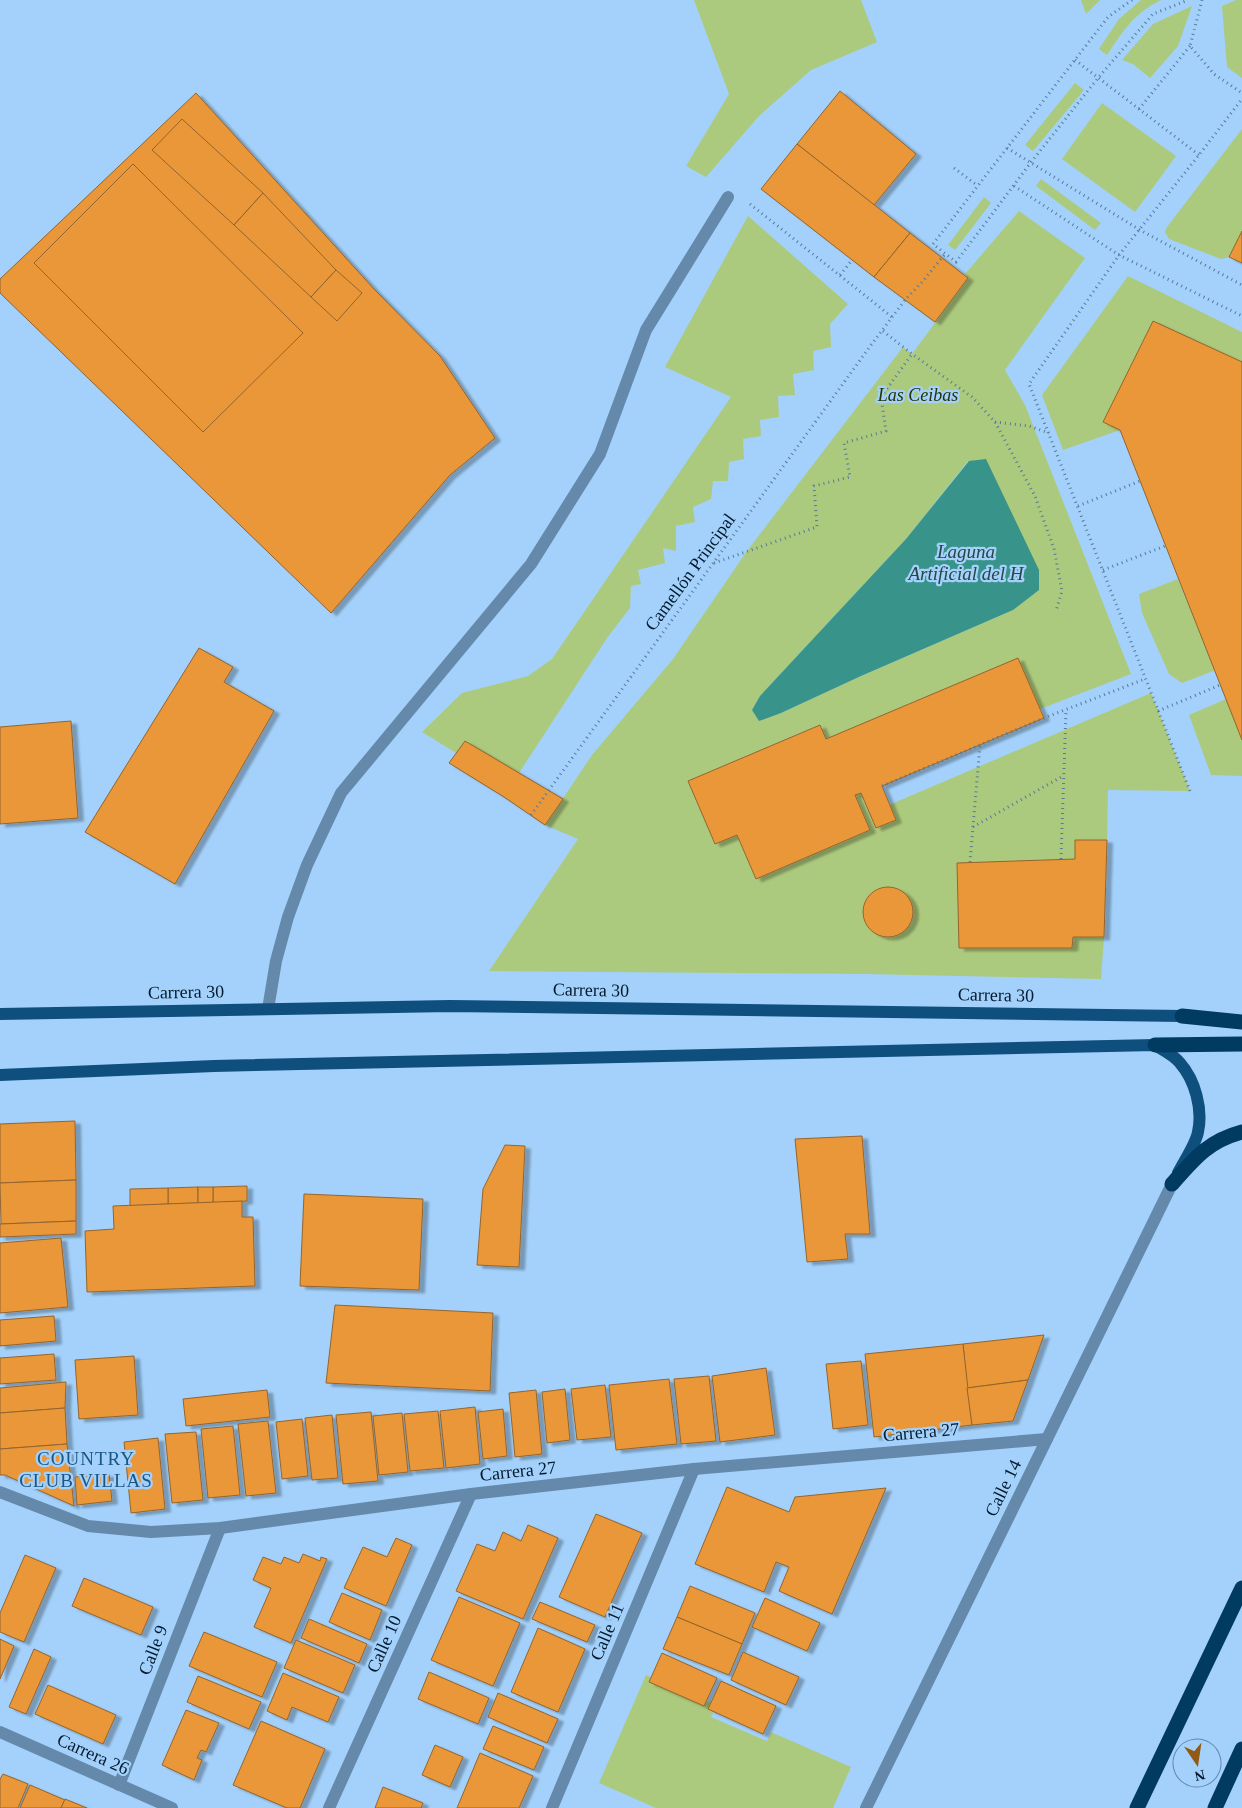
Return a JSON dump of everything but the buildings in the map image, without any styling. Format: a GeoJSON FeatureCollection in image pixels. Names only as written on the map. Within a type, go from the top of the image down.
{"type":"FeatureCollection","features":[{"type":"Feature","properties":{"kind":"highway"},"geometry":{"type":"LineString","coordinates":[[1182,1016],[1242,1017]]}},
{"type":"Feature","properties":{"kind":"highway"},"geometry":{"type":"LineString","coordinates":[[1182,1016],[1242,1022]]}},
{"type":"Feature","properties":{"kind":"highway"},"geometry":{"type":"LineString","coordinates":[[1155,1045],[1240,1045]]}},
{"type":"Feature","properties":{"kind":"highway"},"geometry":{"type":"LineString","coordinates":[[1172,1184],[1198,1154],[1220,1140],[1242,1132]]}},
{"type":"Feature","properties":{"kind":"highway"},"geometry":{"type":"LineString","coordinates":[[1138,1808],[1242,1588]]}},
{"type":"Feature","properties":{"kind":"highway"},"geometry":{"type":"LineString","coordinates":[[1215,1808],[1242,1749]]}},
{"type":"Feature","properties":{"kind":"main road","name":"Carrera 30"},"geometry":{"type":"LineString","coordinates":[[0,1014],[450,1006],[1182,1016]]}},
{"type":"Feature","properties":{"kind":"main road"},"geometry":{"type":"LineString","coordinates":[[0,1075],[214,1066],[1155,1045],[1179,1061],[1187,1073],[1194,1086],[1199,1113],[1198,1132],[1172,1184]]}},
{"type":"Feature","properties":{"kind":"street"},"geometry":{"type":"LineString","coordinates":[[268,1008],[276,961],[288,917],[307,865],[341,793],[531,564],[600,454],[646,330],[728,197]]}},
{"type":"Feature","properties":{"kind":"street","name":"Calle 14"},"geometry":{"type":"LineString","coordinates":[[866,1808],[1172,1184]]}},
{"type":"Feature","properties":{"kind":"street","name":"Carrera 27"},"geometry":{"type":"LineString","coordinates":[[0,1492],[88,1526],[151,1532],[220,1528],[471,1494],[694,1469],[1047,1439]]}},
{"type":"Feature","properties":{"kind":"street","name":"Calle 11"},"geometry":{"type":"LineString","coordinates":[[552,1808],[694,1469]]}},
{"type":"Feature","properties":{"kind":"street","name":"Calle 10"},"geometry":{"type":"LineString","coordinates":[[329,1808],[471,1494]]}},
{"type":"Feature","properties":{"kind":"street","name":"Calle 9"},"geometry":{"type":"LineString","coordinates":[[120,1785],[220,1528]]}},
{"type":"Feature","properties":{"kind":"street","name":"Carrera 26"},"geometry":{"type":"LineString","coordinates":[[0,1732],[172,1808]]}},
{"type":"Feature","properties":{"kind":"path"},"geometry":{"type":"LineString","coordinates":[[1132,0],[1108,18],[933,244],[956,262],[1032,161],[1098,78],[1153,14],[1188,0]]}},
{"type":"Feature","properties":{"kind":"path"},"geometry":{"type":"LineString","coordinates":[[1139,109],[1190,46],[1202,0]]}},
{"type":"Feature","properties":{"kind":"path"},"geometry":{"type":"LineString","coordinates":[[1190,46],[1214,74],[1242,93]]}},
{"type":"Feature","properties":{"kind":"path"},"geometry":{"type":"LineString","coordinates":[[1075,60],[1199,155]]}},
{"type":"Feature","properties":{"kind":"path"},"geometry":{"type":"LineString","coordinates":[[1190,791],[1029,384],[1119,255],[1242,99]]}},
{"type":"Feature","properties":{"kind":"path"},"geometry":{"type":"LineString","coordinates":[[1008,148],[1032,161],[1140,230],[1242,285]]}},
{"type":"Feature","properties":{"kind":"path"},"geometry":{"type":"LineString","coordinates":[[954,168],[978,186]]}},
{"type":"Feature","properties":{"kind":"path"},"geometry":{"type":"LineString","coordinates":[[1014,186],[1119,255],[1242,316]]}},
{"type":"Feature","properties":{"kind":"path"},"geometry":{"type":"LineString","coordinates":[[748,202],[892,317]]}},
{"type":"Feature","properties":{"kind":"path","name":"Camellón Principal"},"geometry":{"type":"LineString","coordinates":[[531,815],[882,330],[945,254]]}},
{"type":"Feature","properties":{"kind":"path"},"geometry":{"type":"LineString","coordinates":[[840,275],[852,260]]}},
{"type":"Feature","properties":{"kind":"path"},"geometry":{"type":"LineString","coordinates":[[882,330],[972,397],[994,422],[1034,496],[1054,549],[1062,591],[1056,611]]}},
{"type":"Feature","properties":{"kind":"path"},"geometry":{"type":"LineString","coordinates":[[713,564],[817,527],[814,486],[850,477],[844,442],[886,431],[881,397],[912,354]]}},
{"type":"Feature","properties":{"kind":"path"},"geometry":{"type":"LineString","coordinates":[[994,422],[1029,426],[1049,433]]}},
{"type":"Feature","properties":{"kind":"path"},"geometry":{"type":"LineString","coordinates":[[1078,506],[1140,481]]}},
{"type":"Feature","properties":{"kind":"path"},"geometry":{"type":"LineString","coordinates":[[1103,570],[1165,546]]}},
{"type":"Feature","properties":{"kind":"path"},"geometry":{"type":"LineString","coordinates":[[882,786],[1145,678]]}},
{"type":"Feature","properties":{"kind":"path"},"geometry":{"type":"LineString","coordinates":[[1158,711],[1220,686]]}},
{"type":"Feature","properties":{"kind":"path"},"geometry":{"type":"LineString","coordinates":[[1061,859],[1066,710]]}},
{"type":"Feature","properties":{"kind":"path"},"geometry":{"type":"LineString","coordinates":[[970,862],[980,745]]}},
{"type":"Feature","properties":{"kind":"path"},"geometry":{"type":"LineString","coordinates":[[973,828],[1064,776]]}},
{"type":"Feature","properties":{"kind":"green space"},"geometry":{"type":"Polygon","coordinates":[[[694,0],[861,0],[877,42],[811,70],[759,116],[706,177],[686,166],[729,94],[694,0]]]}},
{"type":"Feature","properties":{"kind":"green space"},"geometry":{"type":"Polygon","coordinates":[[[1081,0],[1100,0],[1086,14],[1081,0]]]}},
{"type":"Feature","properties":{"kind":"green space"},"geometry":{"type":"Polygon","coordinates":[[[1141,0],[1161,0],[1136,17],[1124,30],[1107,55],[1099,49],[1119,19],[1141,0]]]}},
{"type":"Feature","properties":{"kind":"green space"},"geometry":{"type":"Polygon","coordinates":[[[1236,0],[1242,0],[1242,78],[1227,67],[1222,6],[1236,0]]]}},
{"type":"Feature","properties":{"kind":"green space"},"geometry":{"type":"Polygon","coordinates":[[[1192,6],[1178,46],[1150,78],[1133,64],[1122,60],[1153,24],[1192,6]]]}},
{"type":"Feature","properties":{"kind":"green space"},"geometry":{"type":"Polygon","coordinates":[[[1075,83],[1084,90],[1033,151],[1025,145],[1075,83]]]}},
{"type":"Feature","properties":{"kind":"green space"},"geometry":{"type":"Polygon","coordinates":[[[1102,103],[1176,156],[1135,212],[1062,159],[1102,103]]]}},
{"type":"Feature","properties":{"kind":"green space"},"geometry":{"type":"Polygon","coordinates":[[[1242,129],[1242,231],[1229,257],[1221,259],[1169,239],[1165,232],[1167,227],[1242,129]]]}},
{"type":"Feature","properties":{"kind":"green space"},"geometry":{"type":"Polygon","coordinates":[[[1041,179],[1101,223],[1095,230],[1036,186],[1041,179]]]}},
{"type":"Feature","properties":{"kind":"green space"},"geometry":{"type":"Polygon","coordinates":[[[984,197],[991,203],[955,250],[948,245],[984,197]]]}},
{"type":"Feature","properties":{"kind":"green space","name":"Las Ceibas"},"geometry":{"type":"Polygon","coordinates":[[[1019,211],[1085,258],[1005,370],[1025,405],[1131,674],[1040,709],[1018,658],[826,739],[819,725],[688,781],[715,844],[737,835],[756,879],[870,830],[855,795],[861,793],[876,828],[889,805],[1151,693],[1190,791],[1108,790],[1107,840],[1075,840],[1075,859],[957,864],[960,948],[1072,948],[1073,937],[1104,937],[1101,979],[865,974],[489,971],[578,839],[545,825],[592,755],[673,659],[747,551],[903,347],[912,354],[968,278],[965,274],[1019,211]],[[968,461],[906,539],[760,696],[752,710],[781,713],[1013,610],[968,461]]]}},
{"type":"Feature","properties":{"kind":"green space"},"geometry":{"type":"Polygon","coordinates":[[[748,216],[848,304],[830,324],[831,347],[813,351],[814,370],[793,374],[795,395],[778,396],[779,417],[760,420],[761,436],[743,439],[744,459],[729,462],[728,481],[713,481],[711,499],[693,507],[695,522],[676,526],[676,551],[663,548],[665,563],[638,570],[641,584],[631,586],[630,608],[607,638],[519,773],[465,741],[456,753],[422,732],[462,693],[528,676],[552,659],[731,397],[665,367],[748,216]]]}},
{"type":"Feature","properties":{"kind":"green space"},"geometry":{"type":"Polygon","coordinates":[[[1128,276],[1242,332],[1242,362],[1153,321],[1104,421],[1120,430],[1063,450],[1042,395],[1128,276]]]}},
{"type":"Feature","properties":{"kind":"green space"},"geometry":{"type":"Polygon","coordinates":[[[1178,579],[1216,670],[1182,683],[1169,674],[1142,613],[1139,594],[1178,579]]]}},
{"type":"Feature","properties":{"kind":"green space"},"geometry":{"type":"Polygon","coordinates":[[[1226,699],[1242,740],[1242,776],[1211,775],[1189,715],[1226,699]]]}},
{"type":"Feature","properties":{"kind":"green space"},"geometry":{"type":"Polygon","coordinates":[[[646,1675],[716,1705],[711,1717],[767,1741],[771,1732],[851,1767],[833,1808],[656,1808],[599,1783],[646,1675]]]}},
{"type":"Feature","properties":{"kind":"water","name":"Laguna Artificial del H"},"geometry":{"type":"Polygon","coordinates":[[[986,459],[1039,570],[1039,590],[1013,610],[759,721],[752,710],[760,696],[906,539],[969,461],[986,459]]]}},
{"type":"Feature","properties":{"kind":"district","name":"COUNTRY CLUB VILLAS"},"geometry":{"type":"Point","coordinates":[86,1469]}}]}
